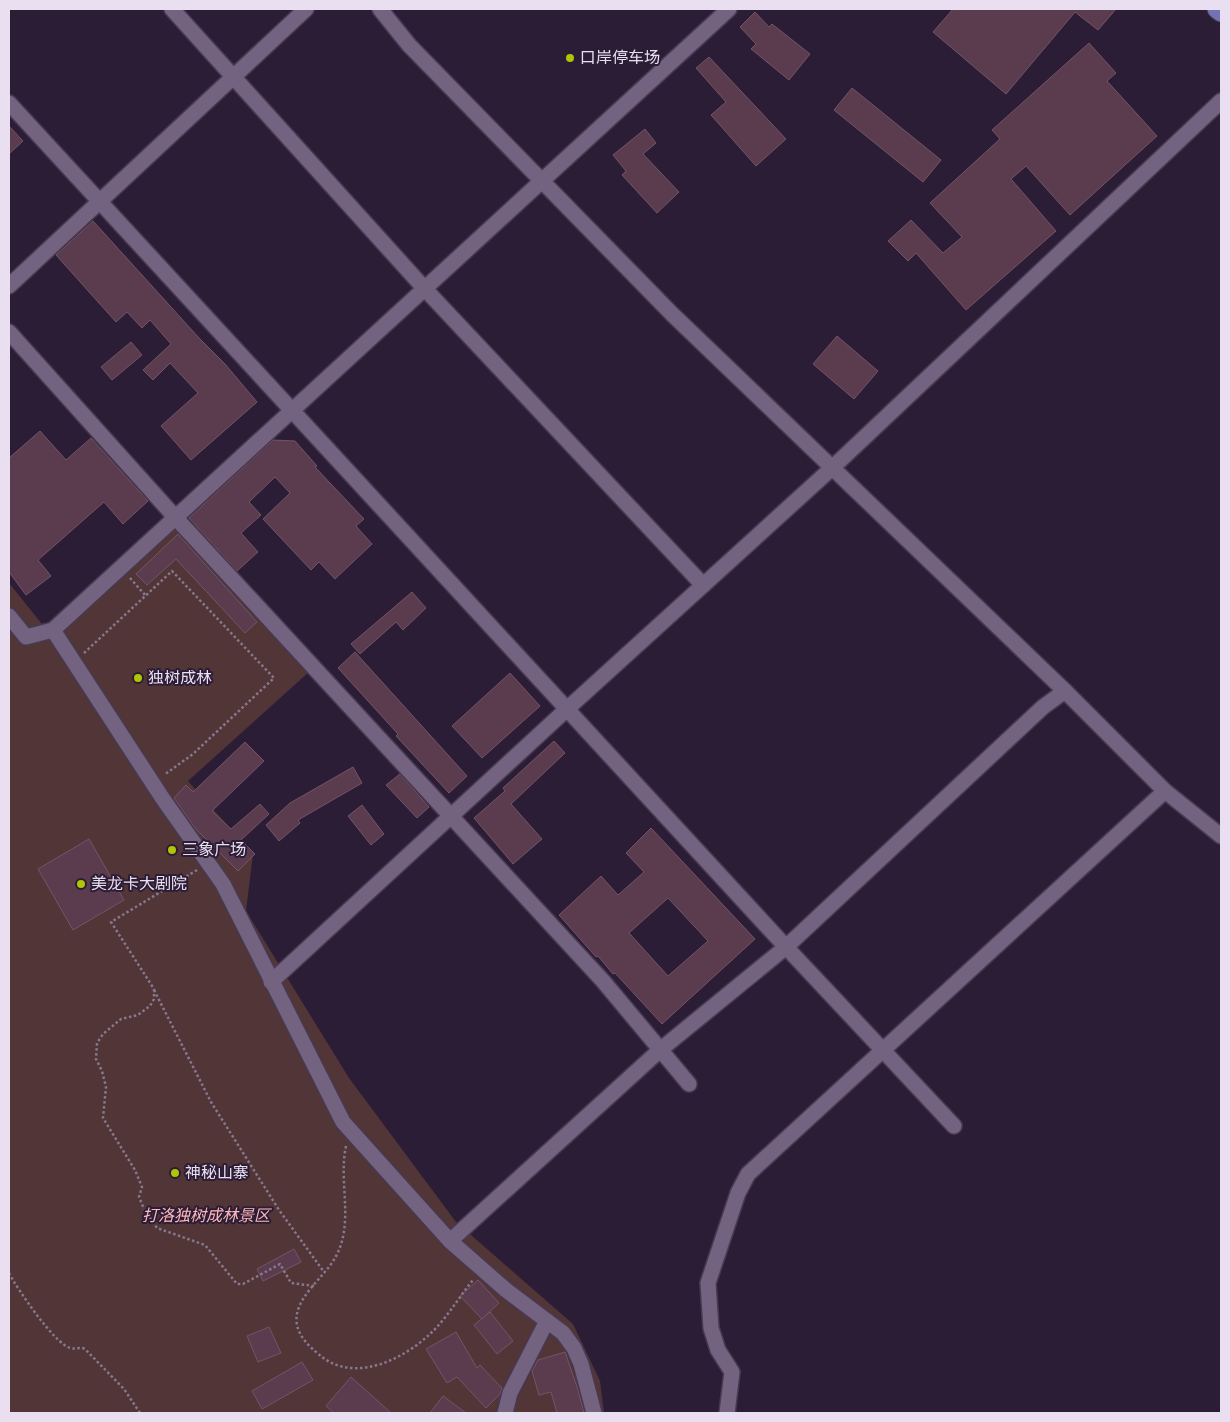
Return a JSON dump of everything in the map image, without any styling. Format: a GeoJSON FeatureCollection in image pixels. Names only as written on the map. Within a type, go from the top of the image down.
{"type":"FeatureCollection","features":[{"type":"Feature","properties":{"kind":"main road"},"geometry":{"type":"LineString","coordinates":[[1217,9],[1221,12]]}},
{"type":"Feature","properties":{"kind":"street"},"geometry":{"type":"LineString","coordinates":[[172,9],[424,288],[703,585]]}},
{"type":"Feature","properties":{"kind":"street"},"geometry":{"type":"LineString","coordinates":[[9,286],[306,9]]}},
{"type":"Feature","properties":{"kind":"street"},"geometry":{"type":"LineString","coordinates":[[380,9],[409,44],[672,314],[1064,691],[1165,791],[1221,836]]}},
{"type":"Feature","properties":{"kind":"street"},"geometry":{"type":"LineString","coordinates":[[9,616],[26,637],[52,630],[729,9]]}},
{"type":"Feature","properties":{"kind":"street"},"geometry":{"type":"LineString","coordinates":[[271,982],[832,468],[1221,101]]}},
{"type":"Feature","properties":{"kind":"street"},"geometry":{"type":"LineString","coordinates":[[9,103],[882,1051],[954,1126]]}},
{"type":"Feature","properties":{"kind":"street"},"geometry":{"type":"LineString","coordinates":[[9,332],[175,517],[603,981],[689,1084]]}},
{"type":"Feature","properties":{"kind":"street"},"geometry":{"type":"LineString","coordinates":[[52,630],[153,784],[223,884],[343,1122],[450,1241],[563,1333],[574,1348],[581,1364],[594,1413]]}},
{"type":"Feature","properties":{"kind":"street"},"geometry":{"type":"LineString","coordinates":[[450,1241],[660,1050],[786,947],[1044,707],[1064,691]]}},
{"type":"Feature","properties":{"kind":"street"},"geometry":{"type":"LineString","coordinates":[[727,1413],[732,1372],[718,1350],[711,1328],[708,1282],[738,1193],[748,1174],[1165,791]]}},
{"type":"Feature","properties":{"kind":"street"},"geometry":{"type":"LineString","coordinates":[[505,1413],[510,1393],[547,1321]]}},
{"type":"Feature","properties":{"kind":"path"},"geometry":{"type":"LineString","coordinates":[[120,567],[146,596]]}},
{"type":"Feature","properties":{"kind":"path"},"geometry":{"type":"LineString","coordinates":[[74,662],[172,572],[274,678],[193,754],[153,784]]}},
{"type":"Feature","properties":{"kind":"path"},"geometry":{"type":"LineString","coordinates":[[208,864],[111,922],[154,989],[211,1102],[279,1210],[324,1272]]}},
{"type":"Feature","properties":{"kind":"path"},"geometry":{"type":"LineString","coordinates":[[154,989],[154,999],[150,1006],[138,1015],[121,1019],[103,1034],[97,1043],[96,1059],[106,1087],[103,1118],[135,1170],[142,1187],[139,1197],[144,1209],[157,1228],[205,1245],[237,1284],[243,1284],[280,1264],[290,1283],[314,1286]]}},
{"type":"Feature","properties":{"kind":"path"},"geometry":{"type":"LineString","coordinates":[[351,1131],[345,1153],[345,1233],[335,1258],[299,1307],[297,1325],[307,1346],[338,1367],[364,1368],[387,1363],[431,1333],[481,1268]]}},
{"type":"Feature","properties":{"kind":"path"},"geometry":{"type":"LineString","coordinates":[[9,1273],[20,1294],[38,1313],[52,1335],[70,1348],[85,1349],[124,1390],[140,1413]]}},
{"type":"Feature","properties":{"kind":"green space","name":"打洛独树成林景区"},"geometry":{"type":"Polygon","coordinates":[[[174,525],[310,671],[188,781],[253,854],[246,911],[349,1078],[456,1222],[573,1324],[600,1381],[604,1413],[9,1413],[9,583],[54,639],[174,525]]]}},
{"type":"Feature","properties":{"kind":"building"},"geometry":{"type":"Polygon","coordinates":[[[953,9],[1116,9],[1098,30],[1075,12],[1006,94],[933,32],[953,9]]]}},
{"type":"Feature","properties":{"kind":"building"},"geometry":{"type":"Polygon","coordinates":[[[755,12],[769,27],[772,24],[810,54],[789,80],[751,49],[756,44],[740,27],[755,12]]]}},
{"type":"Feature","properties":{"kind":"building"},"geometry":{"type":"Polygon","coordinates":[[[1089,43],[1116,73],[1107,81],[1157,136],[1070,215],[1026,166],[1011,179],[1056,231],[966,310],[916,253],[908,261],[888,241],[911,220],[943,253],[962,237],[930,203],[1000,139],[992,130],[1089,43]]]}},
{"type":"Feature","properties":{"kind":"building"},"geometry":{"type":"Polygon","coordinates":[[[709,57],[786,139],[756,166],[711,115],[726,102],[696,68],[709,57]]]}},
{"type":"Feature","properties":{"kind":"building"},"geometry":{"type":"Polygon","coordinates":[[[852,88],[941,160],[923,182],[834,110],[852,88]]]}},
{"type":"Feature","properties":{"kind":"building"},"geometry":{"type":"Polygon","coordinates":[[[9,126],[23,141],[9,154],[9,126]]]}},
{"type":"Feature","properties":{"kind":"building"},"geometry":{"type":"Polygon","coordinates":[[[645,129],[656,143],[643,154],[679,192],[657,213],[622,175],[626,171],[613,155],[645,129]]]}},
{"type":"Feature","properties":{"kind":"building"},"geometry":{"type":"Polygon","coordinates":[[[93,221],[225,364],[257,402],[191,460],[161,426],[198,393],[170,363],[153,380],[143,370],[171,344],[150,320],[142,328],[127,312],[116,322],[56,255],[93,221]]]}},
{"type":"Feature","properties":{"kind":"building"},"geometry":{"type":"Polygon","coordinates":[[[837,336],[878,371],[854,399],[813,364],[837,336]]]}},
{"type":"Feature","properties":{"kind":"building"},"geometry":{"type":"Polygon","coordinates":[[[131,342],[142,355],[112,380],[101,367],[131,342]]]}},
{"type":"Feature","properties":{"kind":"building"},"geometry":{"type":"Polygon","coordinates":[[[40,431],[66,460],[91,438],[148,501],[123,524],[104,502],[38,560],[51,576],[26,595],[9,572],[9,458],[40,431]]]}},
{"type":"Feature","properties":{"kind":"building"},"geometry":{"type":"Polygon","coordinates":[[[273,440],[295,441],[317,466],[315,467],[364,519],[356,526],[372,544],[335,579],[319,562],[311,570],[263,519],[290,493],[275,477],[249,502],[261,515],[241,533],[258,552],[237,571],[189,518],[273,440]]]}},
{"type":"Feature","properties":{"kind":"building"},"geometry":{"type":"Polygon","coordinates":[[[178,534],[257,622],[245,633],[176,559],[147,585],[136,574],[178,534]]]}},
{"type":"Feature","properties":{"kind":"building"},"geometry":{"type":"Polygon","coordinates":[[[412,592],[426,608],[403,630],[396,622],[360,654],[351,644],[412,592]]]}},
{"type":"Feature","properties":{"kind":"building"},"geometry":{"type":"Polygon","coordinates":[[[355,652],[467,776],[449,793],[396,736],[398,734],[338,668],[355,652]]]}},
{"type":"Feature","properties":{"kind":"building"},"geometry":{"type":"Polygon","coordinates":[[[510,673],[540,706],[482,758],[452,726],[510,673]]]}},
{"type":"Feature","properties":{"kind":"building"},"geometry":{"type":"Polygon","coordinates":[[[554,741],[565,753],[511,804],[542,839],[513,864],[474,818],[505,791],[503,788],[554,741]]]}},
{"type":"Feature","properties":{"kind":"building"},"geometry":{"type":"Polygon","coordinates":[[[245,742],[264,761],[212,811],[231,829],[260,804],[269,814],[241,840],[255,854],[238,871],[195,828],[174,798],[186,785],[193,792],[245,742]]]}},
{"type":"Feature","properties":{"kind":"building"},"geometry":{"type":"Polygon","coordinates":[[[353,767],[362,783],[298,820],[300,823],[279,841],[266,825],[290,803],[353,767]]]}},
{"type":"Feature","properties":{"kind":"building"},"geometry":{"type":"Polygon","coordinates":[[[400,774],[429,807],[417,818],[386,785],[400,774]]]}},
{"type":"Feature","properties":{"kind":"building"},"geometry":{"type":"Polygon","coordinates":[[[362,805],[384,834],[371,845],[348,816],[362,805]]]}},
{"type":"Feature","properties":{"kind":"building"},"geometry":{"type":"Polygon","coordinates":[[[651,828],[755,939],[662,1024],[615,973],[613,974],[598,956],[596,957],[559,915],[601,876],[618,895],[644,872],[626,853],[651,828]],[[668,898],[629,933],[668,976],[708,941],[668,898]]]}},
{"type":"Feature","properties":{"kind":"building","name":"美龙卡大剧院"},"geometry":{"type":"Polygon","coordinates":[[[89,839],[124,900],[73,930],[38,869],[89,839]]]}},
{"type":"Feature","properties":{"kind":"building"},"geometry":{"type":"Polygon","coordinates":[[[294,1249],[301,1262],[263,1281],[257,1269],[294,1249]]]}},
{"type":"Feature","properties":{"kind":"building"},"geometry":{"type":"Polygon","coordinates":[[[478,1280],[499,1303],[482,1319],[460,1296],[478,1280]]]}},
{"type":"Feature","properties":{"kind":"building"},"geometry":{"type":"Polygon","coordinates":[[[490,1312],[513,1341],[497,1354],[474,1325],[490,1312]]]}},
{"type":"Feature","properties":{"kind":"building"},"geometry":{"type":"Polygon","coordinates":[[[269,1327],[281,1353],[258,1362],[247,1336],[269,1327]]]}},
{"type":"Feature","properties":{"kind":"building"},"geometry":{"type":"Polygon","coordinates":[[[456,1332],[477,1368],[480,1365],[502,1388],[500,1394],[486,1408],[457,1377],[447,1383],[426,1349],[456,1332]]]}},
{"type":"Feature","properties":{"kind":"building"},"geometry":{"type":"Polygon","coordinates":[[[565,1352],[584,1413],[557,1413],[551,1392],[539,1395],[532,1371],[538,1360],[565,1352]]]}},
{"type":"Feature","properties":{"kind":"building"},"geometry":{"type":"Polygon","coordinates":[[[302,1362],[313,1380],[262,1409],[252,1391],[302,1362]]]}},
{"type":"Feature","properties":{"kind":"building"},"geometry":{"type":"Polygon","coordinates":[[[351,1377],[391,1413],[334,1413],[326,1406],[351,1377]]]}},
{"type":"Feature","properties":{"kind":"building"},"geometry":{"type":"Polygon","coordinates":[[[443,1396],[466,1413],[430,1413],[443,1396]]]}},
{"type":"Feature","properties":{"kind":"place","name":"口岸停车场"},"geometry":{"type":"Point","coordinates":[570,58]}},
{"type":"Feature","properties":{"kind":"place","name":"独树成林"},"geometry":{"type":"Point","coordinates":[138,678]}},
{"type":"Feature","properties":{"kind":"place","name":"三象广场"},"geometry":{"type":"Point","coordinates":[172,850]}},
{"type":"Feature","properties":{"kind":"place","name":"美龙卡大剧院"},"geometry":{"type":"Point","coordinates":[81,884]}},
{"type":"Feature","properties":{"kind":"place","name":"神秘山寨"},"geometry":{"type":"Point","coordinates":[175,1173]}}]}
